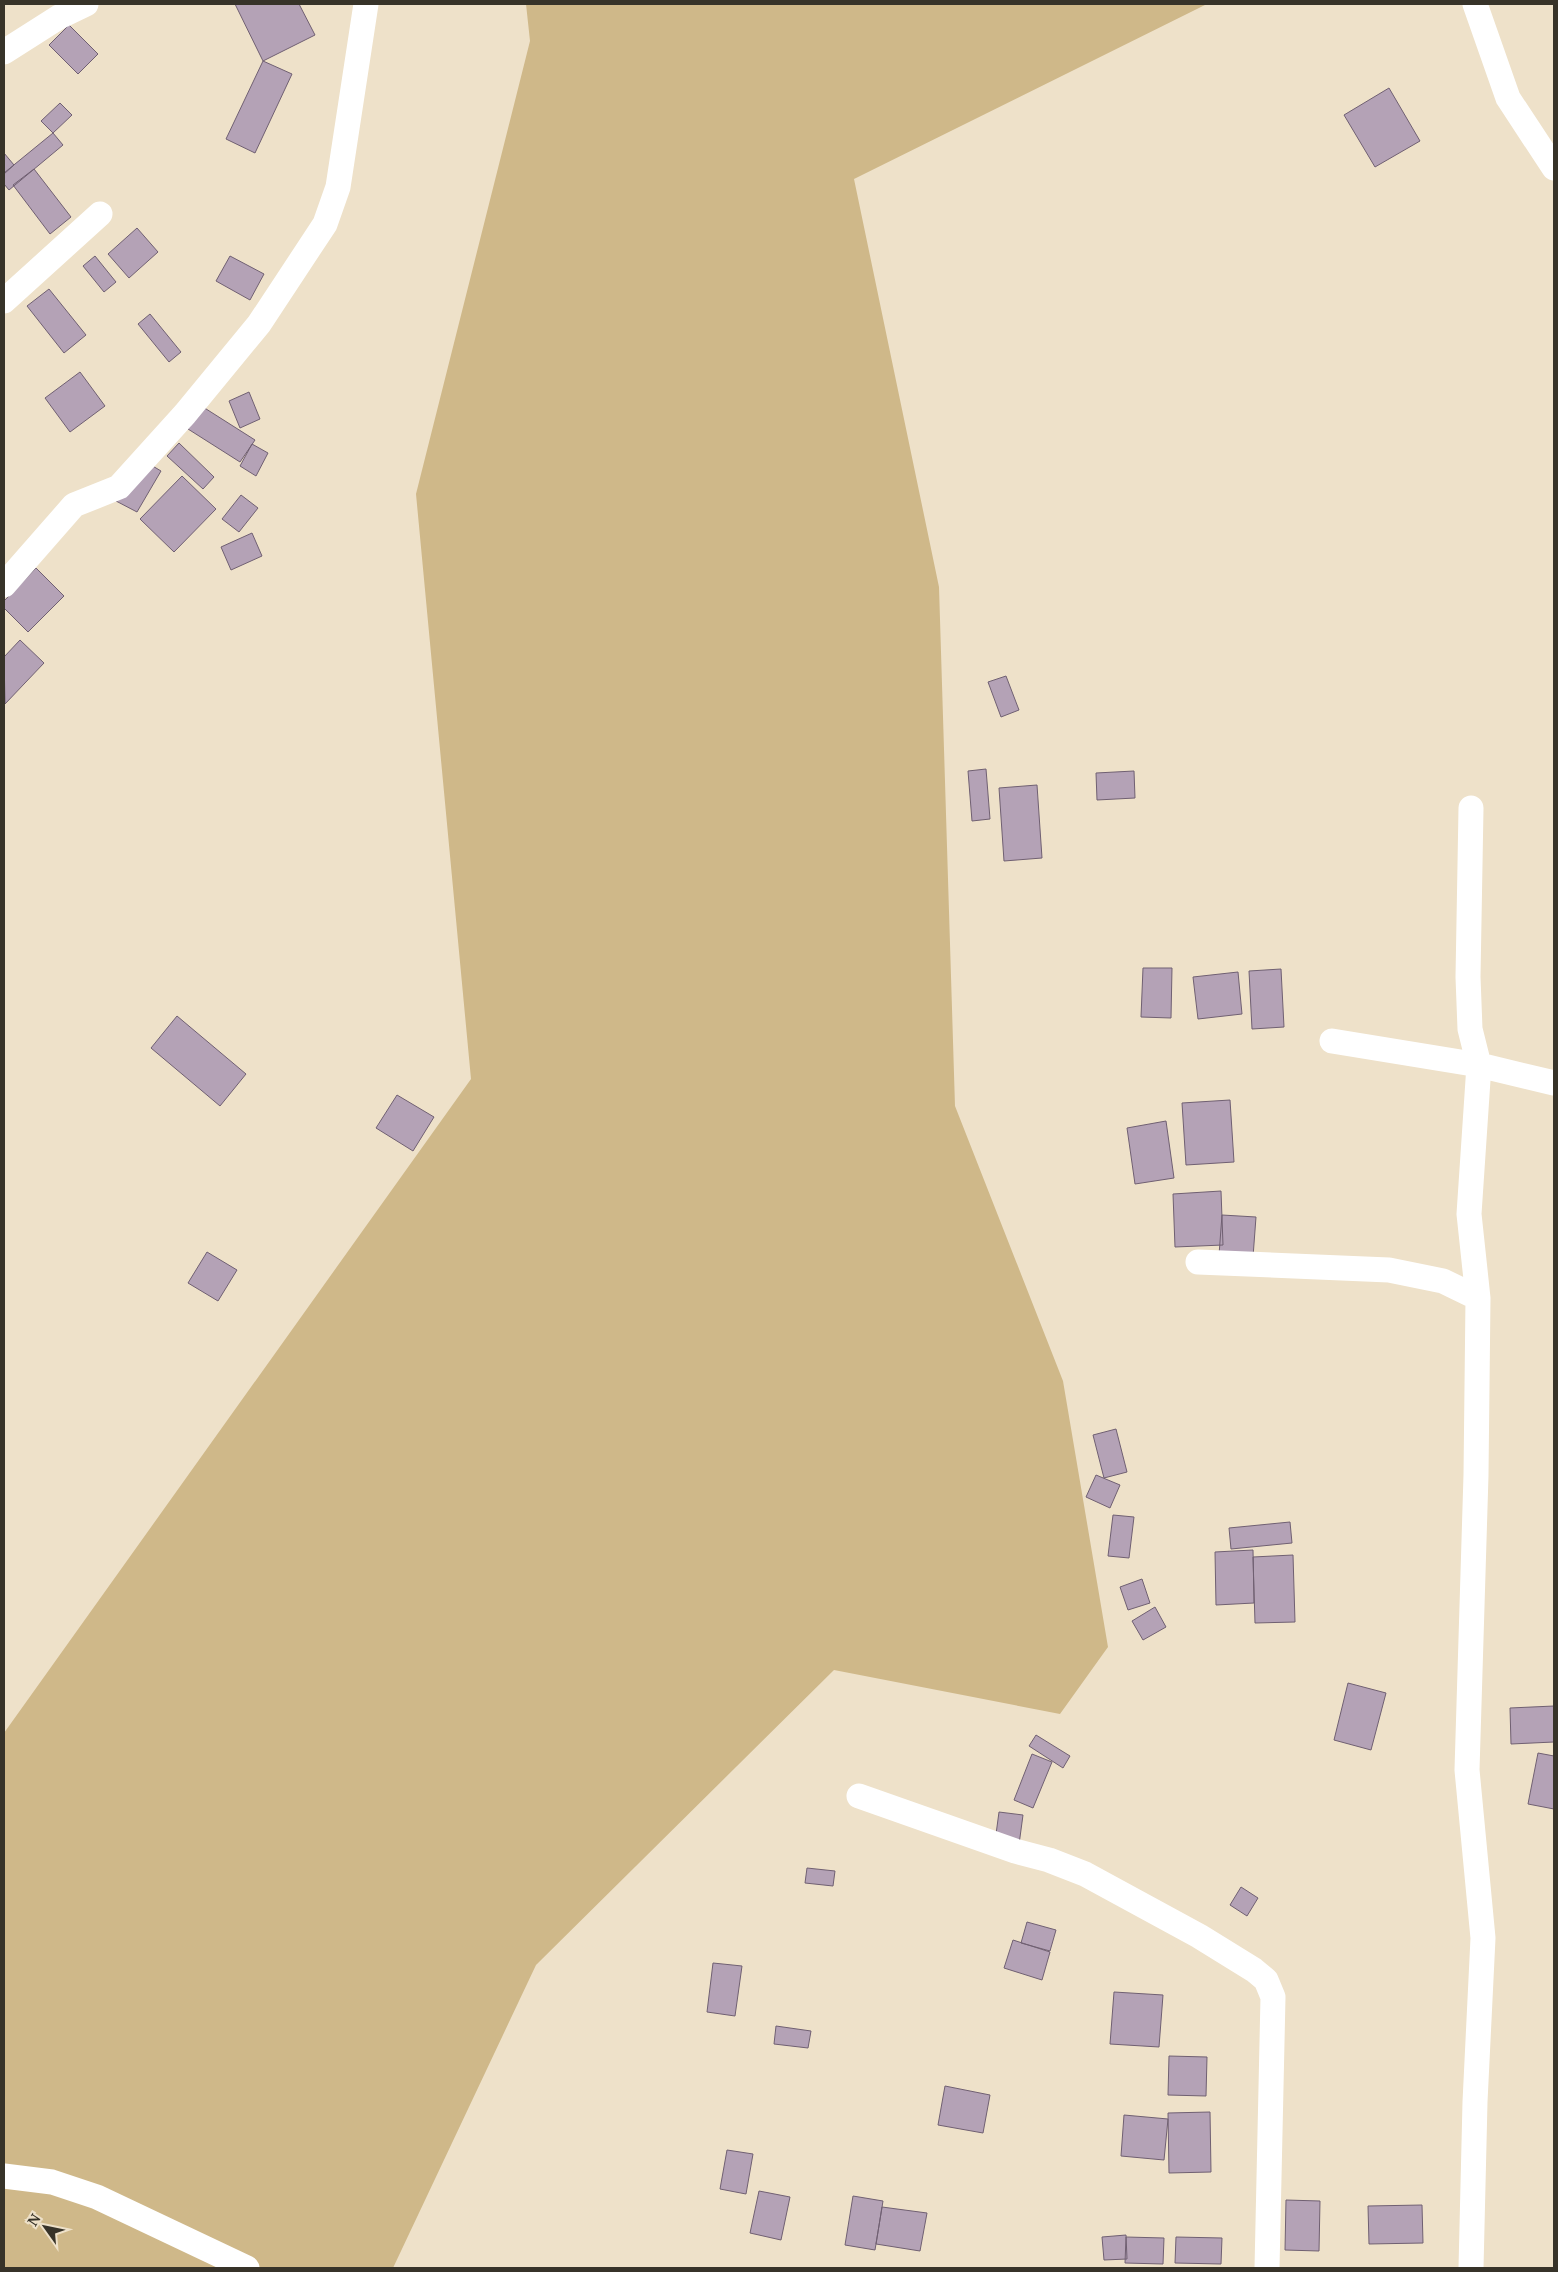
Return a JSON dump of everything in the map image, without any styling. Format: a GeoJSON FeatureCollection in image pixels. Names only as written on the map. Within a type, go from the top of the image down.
{"type":"FeatureCollection","features":[{"type":"Feature","properties":{"kind":"street"},"geometry":{"type":"LineString","coordinates":[[4,52],[58,17],[86,4]]}},
{"type":"Feature","properties":{"kind":"street"},"geometry":{"type":"LineString","coordinates":[[4,586],[74,506],[119,487],[185,414],[259,324],[325,224],[338,188],[366,4]]}},
{"type":"Feature","properties":{"kind":"street"},"geometry":{"type":"LineString","coordinates":[[1475,4],[1508,98],[1554,168]]}},
{"type":"Feature","properties":{"kind":"street"},"geometry":{"type":"LineString","coordinates":[[4,301],[100,214]]}},
{"type":"Feature","properties":{"kind":"street"},"geometry":{"type":"LineString","coordinates":[[1470,2268],[1475,2102],[1484,1938],[1467,1770],[1476,1475],[1478,1298],[1469,1214],[1479,1065],[1470,1029],[1468,977],[1471,808]]}},
{"type":"Feature","properties":{"kind":"street"},"geometry":{"type":"LineString","coordinates":[[1332,1040],[1479,1065],[1554,1083]]}},
{"type":"Feature","properties":{"kind":"street"},"geometry":{"type":"LineString","coordinates":[[1198,1262],[1389,1270],[1443,1281],[1478,1298]]}},
{"type":"Feature","properties":{"kind":"street"},"geometry":{"type":"LineString","coordinates":[[859,1796],[1085,1874],[1199,1936],[1254,1970],[1266,1980],[1273,1997],[1267,2268]]}},
{"type":"Feature","properties":{"kind":"street"},"geometry":{"type":"LineString","coordinates":[[4,2176],[52,2182],[97,2197],[247,2268]]}},
{"type":"Feature","properties":{"kind":"shaded area"},"geometry":{"type":"Polygon","coordinates":[[[526,4],[1207,4],[854,179],[939,587],[955,1106],[1063,1381],[1108,1647],[1060,1714],[834,1670],[536,1965],[393,2268],[4,2268],[4,1733],[471,1079],[416,494],[530,41],[526,4]]]}},
{"type":"Feature","properties":{"kind":"building"},"geometry":{"type":"Polygon","coordinates":[[[235,4],[299,4],[315,35],[263,61],[235,4]]]}},
{"type":"Feature","properties":{"kind":"building"},"geometry":{"type":"Polygon","coordinates":[[[69,25],[98,54],[78,74],[49,45],[69,25]]]}},
{"type":"Feature","properties":{"kind":"building"},"geometry":{"type":"Polygon","coordinates":[[[263,61],[292,74],[255,153],[226,139],[263,61]]]}},
{"type":"Feature","properties":{"kind":"building"},"geometry":{"type":"Polygon","coordinates":[[[1389,88],[1420,141],[1375,167],[1344,115],[1389,88]]]}},
{"type":"Feature","properties":{"kind":"building"},"geometry":{"type":"Polygon","coordinates":[[[60,103],[72,115],[53,133],[41,121],[60,103]]]}},
{"type":"Feature","properties":{"kind":"building"},"geometry":{"type":"Polygon","coordinates":[[[53,133],[63,145],[9,190],[4,184],[4,173],[53,133]]]}},
{"type":"Feature","properties":{"kind":"building"},"geometry":{"type":"Polygon","coordinates":[[[4,153],[14,165],[4,174],[4,153]]]}},
{"type":"Feature","properties":{"kind":"building"},"geometry":{"type":"Polygon","coordinates":[[[34,169],[71,217],[50,234],[13,185],[34,169]]]}},
{"type":"Feature","properties":{"kind":"building"},"geometry":{"type":"Polygon","coordinates":[[[137,228],[158,252],[129,278],[108,254],[137,228]]]}},
{"type":"Feature","properties":{"kind":"building"},"geometry":{"type":"Polygon","coordinates":[[[95,256],[116,282],[104,292],[83,266],[95,256]]]}},
{"type":"Feature","properties":{"kind":"building"},"geometry":{"type":"Polygon","coordinates":[[[230,256],[264,274],[250,300],[216,281],[230,256]]]}},
{"type":"Feature","properties":{"kind":"building"},"geometry":{"type":"Polygon","coordinates":[[[49,289],[86,335],[64,353],[27,306],[49,289]]]}},
{"type":"Feature","properties":{"kind":"building"},"geometry":{"type":"Polygon","coordinates":[[[150,314],[181,352],[169,362],[138,324],[150,314]]]}},
{"type":"Feature","properties":{"kind":"building"},"geometry":{"type":"Polygon","coordinates":[[[80,372],[105,406],[70,432],[45,398],[80,372]]]}},
{"type":"Feature","properties":{"kind":"building"},"geometry":{"type":"Polygon","coordinates":[[[249,392],[260,419],[240,428],[229,401],[249,392]]]}},
{"type":"Feature","properties":{"kind":"building"},"geometry":{"type":"Polygon","coordinates":[[[203,407],[255,440],[240,462],[188,429],[203,407]]]}},
{"type":"Feature","properties":{"kind":"building"},"geometry":{"type":"Polygon","coordinates":[[[179,443],[214,477],[203,489],[167,456],[179,443]]]}},
{"type":"Feature","properties":{"kind":"building"},"geometry":{"type":"Polygon","coordinates":[[[252,444],[268,453],[256,476],[240,466],[252,444]]]}},
{"type":"Feature","properties":{"kind":"building"},"geometry":{"type":"Polygon","coordinates":[[[141,459],[161,471],[137,512],[116,501],[141,459]]]}},
{"type":"Feature","properties":{"kind":"building"},"geometry":{"type":"Polygon","coordinates":[[[182,476],[216,509],[174,552],[140,519],[182,476]]]}},
{"type":"Feature","properties":{"kind":"building"},"geometry":{"type":"Polygon","coordinates":[[[241,495],[258,508],[239,532],[222,519],[241,495]]]}},
{"type":"Feature","properties":{"kind":"building"},"geometry":{"type":"Polygon","coordinates":[[[252,533],[262,556],[231,570],[221,547],[252,533]]]}},
{"type":"Feature","properties":{"kind":"building"},"geometry":{"type":"Polygon","coordinates":[[[36,568],[64,596],[28,632],[4,608],[4,601],[36,568]]]}},
{"type":"Feature","properties":{"kind":"building"},"geometry":{"type":"Polygon","coordinates":[[[20,640],[44,663],[5,704],[4,657],[20,640]]]}},
{"type":"Feature","properties":{"kind":"building"},"geometry":{"type":"Polygon","coordinates":[[[1006,676],[1019,710],[1001,717],[988,682],[1006,676]]]}},
{"type":"Feature","properties":{"kind":"building"},"geometry":{"type":"Polygon","coordinates":[[[986,769],[990,819],[972,821],[968,771],[986,769]]]}},
{"type":"Feature","properties":{"kind":"building"},"geometry":{"type":"Polygon","coordinates":[[[1134,771],[1135,798],[1097,800],[1096,773],[1134,771]]]}},
{"type":"Feature","properties":{"kind":"building"},"geometry":{"type":"Polygon","coordinates":[[[1037,785],[1042,858],[1004,861],[999,788],[1037,785]]]}},
{"type":"Feature","properties":{"kind":"building"},"geometry":{"type":"Polygon","coordinates":[[[1143,968],[1172,968],[1171,1018],[1141,1017],[1143,968]]]}},
{"type":"Feature","properties":{"kind":"building"},"geometry":{"type":"Polygon","coordinates":[[[1281,969],[1284,1027],[1252,1029],[1249,971],[1281,969]]]}},
{"type":"Feature","properties":{"kind":"building"},"geometry":{"type":"Polygon","coordinates":[[[1238,972],[1242,1014],[1198,1019],[1193,977],[1238,972]]]}},
{"type":"Feature","properties":{"kind":"building"},"geometry":{"type":"Polygon","coordinates":[[[177,1016],[246,1074],[220,1106],[151,1048],[177,1016]]]}},
{"type":"Feature","properties":{"kind":"building"},"geometry":{"type":"Polygon","coordinates":[[[397,1095],[434,1117],[413,1151],[376,1128],[397,1095]]]}},
{"type":"Feature","properties":{"kind":"building"},"geometry":{"type":"Polygon","coordinates":[[[1230,1100],[1234,1162],[1186,1165],[1182,1103],[1230,1100]]]}},
{"type":"Feature","properties":{"kind":"building"},"geometry":{"type":"Polygon","coordinates":[[[1166,1121],[1174,1178],[1135,1184],[1127,1128],[1166,1121]]]}},
{"type":"Feature","properties":{"kind":"building"},"geometry":{"type":"Polygon","coordinates":[[[1221,1191],[1223,1245],[1175,1247],[1173,1194],[1221,1191]]]}},
{"type":"Feature","properties":{"kind":"building"},"geometry":{"type":"Polygon","coordinates":[[[1222,1215],[1256,1217],[1253,1257],[1219,1255],[1222,1215]]]}},
{"type":"Feature","properties":{"kind":"building"},"geometry":{"type":"Polygon","coordinates":[[[207,1252],[237,1270],[218,1301],[188,1283],[207,1252]]]}},
{"type":"Feature","properties":{"kind":"building"},"geometry":{"type":"Polygon","coordinates":[[[1116,1429],[1127,1472],[1104,1478],[1093,1435],[1116,1429]]]}},
{"type":"Feature","properties":{"kind":"building"},"geometry":{"type":"Polygon","coordinates":[[[1096,1475],[1120,1485],[1110,1508],[1086,1497],[1096,1475]]]}},
{"type":"Feature","properties":{"kind":"building"},"geometry":{"type":"Polygon","coordinates":[[[1113,1515],[1134,1517],[1129,1558],[1108,1556],[1113,1515]]]}},
{"type":"Feature","properties":{"kind":"building"},"geometry":{"type":"Polygon","coordinates":[[[1290,1522],[1292,1543],[1231,1549],[1229,1528],[1290,1522]]]}},
{"type":"Feature","properties":{"kind":"building"},"geometry":{"type":"Polygon","coordinates":[[[1253,1550],[1254,1603],[1216,1605],[1215,1552],[1253,1550]]]}},
{"type":"Feature","properties":{"kind":"building"},"geometry":{"type":"Polygon","coordinates":[[[1293,1555],[1295,1622],[1255,1623],[1253,1557],[1293,1555]]]}},
{"type":"Feature","properties":{"kind":"building"},"geometry":{"type":"Polygon","coordinates":[[[1142,1579],[1150,1603],[1128,1610],[1120,1587],[1142,1579]]]}},
{"type":"Feature","properties":{"kind":"building"},"geometry":{"type":"Polygon","coordinates":[[[1155,1607],[1166,1627],[1143,1640],[1132,1621],[1155,1607]]]}},
{"type":"Feature","properties":{"kind":"building"},"geometry":{"type":"Polygon","coordinates":[[[1348,1683],[1386,1693],[1371,1750],[1334,1740],[1348,1683]]]}},
{"type":"Feature","properties":{"kind":"building"},"geometry":{"type":"Polygon","coordinates":[[[1554,1706],[1554,1742],[1511,1744],[1510,1708],[1554,1706]]]}},
{"type":"Feature","properties":{"kind":"building"},"geometry":{"type":"Polygon","coordinates":[[[1036,1735],[1070,1756],[1063,1768],[1029,1746],[1036,1735]]]}},
{"type":"Feature","properties":{"kind":"building"},"geometry":{"type":"Polygon","coordinates":[[[1538,1753],[1554,1756],[1554,1809],[1528,1804],[1538,1753]]]}},
{"type":"Feature","properties":{"kind":"building"},"geometry":{"type":"Polygon","coordinates":[[[1032,1754],[1052,1762],[1033,1808],[1014,1800],[1032,1754]]]}},
{"type":"Feature","properties":{"kind":"building"},"geometry":{"type":"Polygon","coordinates":[[[999,1812],[1023,1815],[1018,1852],[994,1849],[999,1812]]]}},
{"type":"Feature","properties":{"kind":"building"},"geometry":{"type":"Polygon","coordinates":[[[807,1868],[835,1871],[833,1886],[805,1883],[807,1868]]]}},
{"type":"Feature","properties":{"kind":"building"},"geometry":{"type":"Polygon","coordinates":[[[1241,1887],[1258,1898],[1247,1916],[1230,1905],[1241,1887]]]}},
{"type":"Feature","properties":{"kind":"building"},"geometry":{"type":"Polygon","coordinates":[[[1027,1922],[1056,1930],[1050,1951],[1021,1943],[1027,1922]]]}},
{"type":"Feature","properties":{"kind":"building"},"geometry":{"type":"Polygon","coordinates":[[[1013,1940],[1050,1952],[1042,1980],[1004,1968],[1013,1940]]]}},
{"type":"Feature","properties":{"kind":"building"},"geometry":{"type":"Polygon","coordinates":[[[713,1963],[742,1966],[735,2016],[707,2012],[713,1963]]]}},
{"type":"Feature","properties":{"kind":"building"},"geometry":{"type":"Polygon","coordinates":[[[1114,1992],[1163,1995],[1159,2047],[1110,2044],[1114,1992]]]}},
{"type":"Feature","properties":{"kind":"building"},"geometry":{"type":"Polygon","coordinates":[[[776,2026],[811,2031],[808,2048],[774,2044],[776,2026]]]}},
{"type":"Feature","properties":{"kind":"building"},"geometry":{"type":"Polygon","coordinates":[[[1169,2056],[1207,2057],[1206,2096],[1168,2095],[1169,2056]]]}},
{"type":"Feature","properties":{"kind":"building"},"geometry":{"type":"Polygon","coordinates":[[[945,2086],[990,2095],[983,2133],[938,2125],[945,2086]]]}},
{"type":"Feature","properties":{"kind":"building"},"geometry":{"type":"Polygon","coordinates":[[[1210,2112],[1211,2172],[1169,2173],[1168,2113],[1210,2112]]]}},
{"type":"Feature","properties":{"kind":"building"},"geometry":{"type":"Polygon","coordinates":[[[1124,2115],[1168,2119],[1164,2160],[1121,2156],[1124,2115]]]}},
{"type":"Feature","properties":{"kind":"building"},"geometry":{"type":"Polygon","coordinates":[[[727,2150],[753,2154],[746,2194],[720,2189],[727,2150]]]}},
{"type":"Feature","properties":{"kind":"building"},"geometry":{"type":"Polygon","coordinates":[[[759,2191],[790,2197],[781,2240],[750,2233],[759,2191]]]}},
{"type":"Feature","properties":{"kind":"building"},"geometry":{"type":"Polygon","coordinates":[[[853,2196],[883,2201],[875,2250],[845,2245],[853,2196]]]}},
{"type":"Feature","properties":{"kind":"building"},"geometry":{"type":"Polygon","coordinates":[[[1286,2200],[1320,2201],[1319,2251],[1285,2250],[1286,2200]]]}},
{"type":"Feature","properties":{"kind":"building"},"geometry":{"type":"Polygon","coordinates":[[[1422,2205],[1423,2243],[1369,2244],[1368,2206],[1422,2205]]]}},
{"type":"Feature","properties":{"kind":"building"},"geometry":{"type":"Polygon","coordinates":[[[882,2207],[927,2213],[920,2251],[876,2244],[882,2207]]]}},
{"type":"Feature","properties":{"kind":"building"},"geometry":{"type":"Polygon","coordinates":[[[1126,2235],[1127,2259],[1104,2260],[1102,2237],[1126,2235]]]}},
{"type":"Feature","properties":{"kind":"building"},"geometry":{"type":"Polygon","coordinates":[[[1126,2237],[1164,2238],[1163,2264],[1125,2263],[1126,2237]]]}},
{"type":"Feature","properties":{"kind":"building"},"geometry":{"type":"Polygon","coordinates":[[[1176,2237],[1222,2238],[1221,2264],[1175,2263],[1176,2237]]]}}]}
